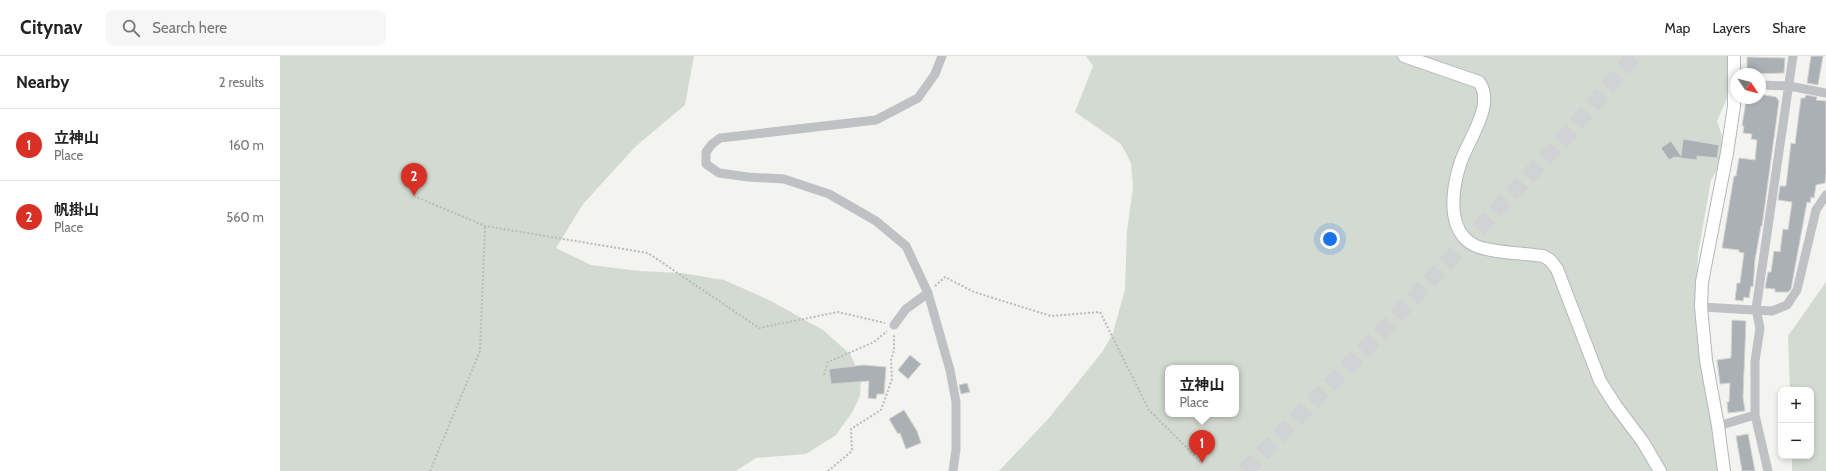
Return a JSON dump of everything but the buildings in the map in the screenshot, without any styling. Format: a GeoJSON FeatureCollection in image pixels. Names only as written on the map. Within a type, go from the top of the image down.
{"type":"FeatureCollection","features":[{"type":"Feature","properties":{"kind":"street"},"geometry":{"type":"LineString","coordinates":[[942,56],[935,74],[918,98],[876,120],[720,138],[712,144],[706,152],[706,164],[719,173],[748,177],[784,179],[829,194],[876,221],[906,246],[928,293],[950,370],[956,402],[956,449],[953,471]]}},
{"type":"Feature","properties":{"kind":"street"},"geometry":{"type":"LineString","coordinates":[[1404,56],[1478,82],[1483,88],[1485,99],[1482,113],[1460,164],[1454,193],[1453,209],[1457,226],[1465,240],[1475,246],[1486,249],[1543,256],[1550,260],[1560,277],[1600,381],[1616,406],[1643,442],[1660,471]]}},
{"type":"Feature","properties":{"kind":"street"},"geometry":{"type":"LineString","coordinates":[[1734,56],[1734,68]]}},
{"type":"Feature","properties":{"kind":"street"},"geometry":{"type":"LineString","coordinates":[[1768,471],[1755,416],[1755,362],[1760,328],[1756,310],[1793,56]]}},
{"type":"Feature","properties":{"kind":"street"},"geometry":{"type":"LineString","coordinates":[[1766,85],[1789,86],[1826,93]]}},
{"type":"Feature","properties":{"kind":"street"},"geometry":{"type":"LineString","coordinates":[[1724,471],[1718,426],[1706,360],[1701,307],[1702,282],[1727,154],[1733,104]]}},
{"type":"Feature","properties":{"kind":"street"},"geometry":{"type":"LineString","coordinates":[[1701,307],[1772,311],[1787,305],[1797,290],[1816,210],[1826,195]]}},
{"type":"Feature","properties":{"kind":"street"},"geometry":{"type":"LineString","coordinates":[[894,325],[906,309],[928,293]]}},
{"type":"Feature","properties":{"kind":"street"},"geometry":{"type":"LineString","coordinates":[[1718,426],[1755,416]]}},
{"type":"Feature","properties":{"kind":"path"},"geometry":{"type":"LineString","coordinates":[[414,196],[485,226],[648,254],[759,328],[838,312],[894,325]]}},
{"type":"Feature","properties":{"kind":"path"},"geometry":{"type":"LineString","coordinates":[[430,471],[480,351],[485,226]]}},
{"type":"Feature","properties":{"kind":"path"},"geometry":{"type":"LineString","coordinates":[[928,293],[945,277],[974,292],[1051,316],[1100,312],[1149,410],[1202,463]]}},
{"type":"Feature","properties":{"kind":"path"},"geometry":{"type":"LineString","coordinates":[[824,375],[828,362],[874,342],[894,325]]}},
{"type":"Feature","properties":{"kind":"path"},"geometry":{"type":"LineString","coordinates":[[828,471],[852,451],[851,429],[881,410],[892,379],[891,360],[894,350],[894,325]]}},
{"type":"Feature","properties":{"kind":"shaded area"},"geometry":{"type":"Polygon","coordinates":[[[280,56],[694,56],[685,105],[636,146],[583,204],[556,248],[591,265],[639,271],[681,273],[724,280],[769,300],[823,330],[850,354],[861,377],[860,396],[853,411],[836,435],[806,454],[756,458],[736,471],[280,471],[280,56]]]}},
{"type":"Feature","properties":{"kind":"shaded area"},"geometry":{"type":"Polygon","coordinates":[[[1086,56],[1731,56],[1730,92],[1717,121],[1726,147],[1719,166],[1711,180],[1698,254],[1696,329],[1701,368],[1716,435],[1718,471],[999,471],[1049,418],[1103,351],[1113,333],[1125,289],[1127,231],[1133,188],[1131,163],[1121,144],[1075,112],[1093,66],[1086,56]]]}},
{"type":"Feature","properties":{"kind":"shaded area"},"geometry":{"type":"Polygon","coordinates":[[[1826,282],[1826,471],[1792,471],[1792,459],[1814,459],[1814,387],[1790,387],[1788,336],[1826,282]]]}},
{"type":"Feature","properties":{"kind":"tunnel"},"geometry":{"type":"LineString","coordinates":[[1245,471],[1369,345],[1567,135],[1634,56]]}},
{"type":"Feature","properties":{"kind":"place","name":"帆掛山"},"geometry":{"type":"Point","coordinates":[414,196]}},
{"type":"Feature","properties":{"kind":"place","name":"立神山"},"geometry":{"type":"Point","coordinates":[1202,463]}}]}
